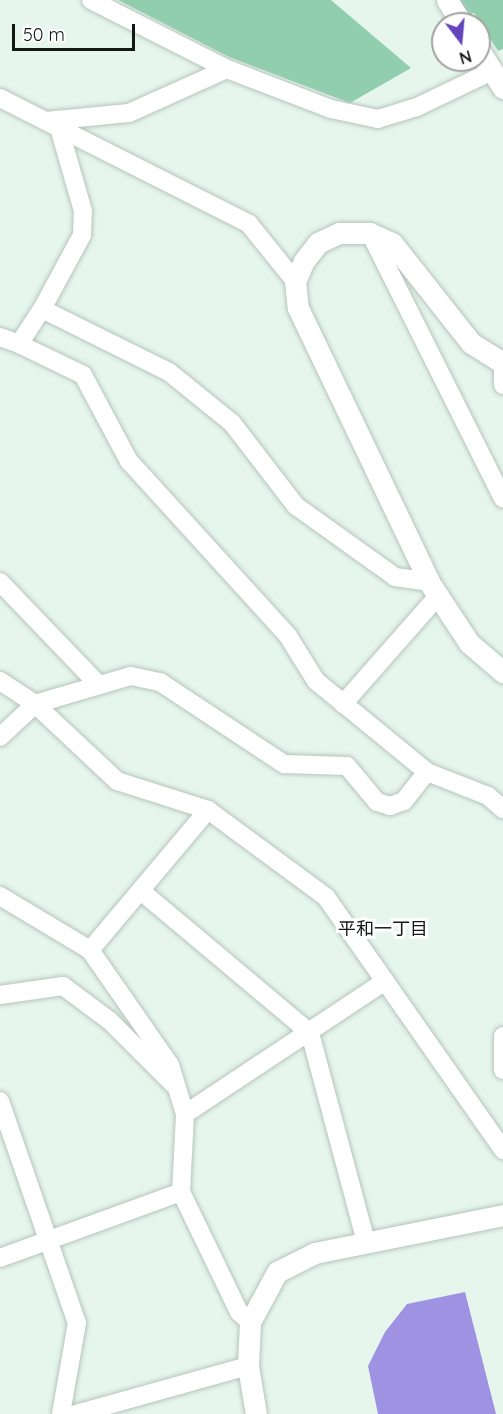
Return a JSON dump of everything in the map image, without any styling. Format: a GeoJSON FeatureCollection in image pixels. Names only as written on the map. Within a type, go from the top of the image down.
{"type":"FeatureCollection","features":[{"type":"Feature","properties":{"kind":"street"},"geometry":{"type":"LineString","coordinates":[[91,0],[227,69],[332,109],[378,119],[499,76]]}},
{"type":"Feature","properties":{"kind":"street"},"geometry":{"type":"LineString","coordinates":[[42,121],[129,113],[227,69]]}},
{"type":"Feature","properties":{"kind":"street"},"geometry":{"type":"LineString","coordinates":[[0,98],[249,224],[295,281],[298,308],[313,342],[433,590],[470,643],[503,672]]}},
{"type":"Feature","properties":{"kind":"street"},"geometry":{"type":"LineString","coordinates":[[19,344],[42,309],[81,235],[83,211],[59,128]]}},
{"type":"Feature","properties":{"kind":"street"},"geometry":{"type":"LineString","coordinates":[[295,281],[318,243],[339,233],[370,233],[392,243],[471,342],[503,363],[503,385]]}},
{"type":"Feature","properties":{"kind":"street"},"geometry":{"type":"LineString","coordinates":[[370,233],[503,499]]}},
{"type":"Feature","properties":{"kind":"street"},"geometry":{"type":"LineString","coordinates":[[42,309],[169,372],[232,423],[296,506],[395,577],[433,590]]}},
{"type":"Feature","properties":{"kind":"street"},"geometry":{"type":"LineString","coordinates":[[0,337],[83,375],[129,461],[288,636],[316,681],[427,772],[488,796],[503,809]]}},
{"type":"Feature","properties":{"kind":"street"},"geometry":{"type":"LineString","coordinates":[[0,582],[97,683]]}},
{"type":"Feature","properties":{"kind":"street"},"geometry":{"type":"LineString","coordinates":[[343,704],[433,590]]}},
{"type":"Feature","properties":{"kind":"street"},"geometry":{"type":"LineString","coordinates":[[0,737],[35,704],[97,683],[131,676],[160,682],[284,764],[347,766],[377,802],[390,806],[404,801],[427,772]]}},
{"type":"Feature","properties":{"kind":"street"},"geometry":{"type":"LineString","coordinates":[[0,681],[35,704],[117,781],[208,810],[326,897],[503,1150]]}},
{"type":"Feature","properties":{"kind":"street"},"geometry":{"type":"LineString","coordinates":[[90,950],[208,810]]}},
{"type":"Feature","properties":{"kind":"street"},"geometry":{"type":"LineString","coordinates":[[141,891],[310,1033],[366,1242]]}},
{"type":"Feature","properties":{"kind":"street"},"geometry":{"type":"LineString","coordinates":[[0,896],[90,950],[170,1065],[181,1092],[185,1114],[181,1192],[239,1312],[250,1322]]}},
{"type":"Feature","properties":{"kind":"street"},"geometry":{"type":"LineString","coordinates":[[185,1114],[385,981]]}},
{"type":"Feature","properties":{"kind":"street"},"geometry":{"type":"LineString","coordinates":[[0,994],[63,986],[110,1022],[181,1092]]}},
{"type":"Feature","properties":{"kind":"street"},"geometry":{"type":"LineString","coordinates":[[503,1036],[503,1070]]}},
{"type":"Feature","properties":{"kind":"street"},"geometry":{"type":"LineString","coordinates":[[0,1101],[77,1323],[61,1414]]}},
{"type":"Feature","properties":{"kind":"street"},"geometry":{"type":"LineString","coordinates":[[0,1258],[181,1192]]}},
{"type":"Feature","properties":{"kind":"street"},"geometry":{"type":"LineString","coordinates":[[256,1414],[248,1366],[250,1322],[277,1272],[315,1253],[503,1215]]}},
{"type":"Feature","properties":{"kind":"street"},"geometry":{"type":"LineString","coordinates":[[76,1414],[248,1366]]}},
{"type":"Feature","properties":{"kind":"green space"},"geometry":{"type":"Polygon","coordinates":[[[118,0],[331,0],[411,68],[350,103],[229,57],[118,0]]]}},
{"type":"Feature","properties":{"kind":"green space"},"geometry":{"type":"Polygon","coordinates":[[[454,0],[503,0],[503,49],[498,51],[491,40],[491,12],[462,12],[454,0]]]}},
{"type":"Feature","properties":{"kind":"shaded area"},"geometry":{"type":"Polygon","coordinates":[[[465,1292],[496,1414],[378,1414],[368,1366],[385,1332],[407,1304],[465,1292]]]}},
{"type":"Feature","properties":{"kind":"district","name":"平和一丁目"},"geometry":{"type":"Point","coordinates":[383,929]}}]}
